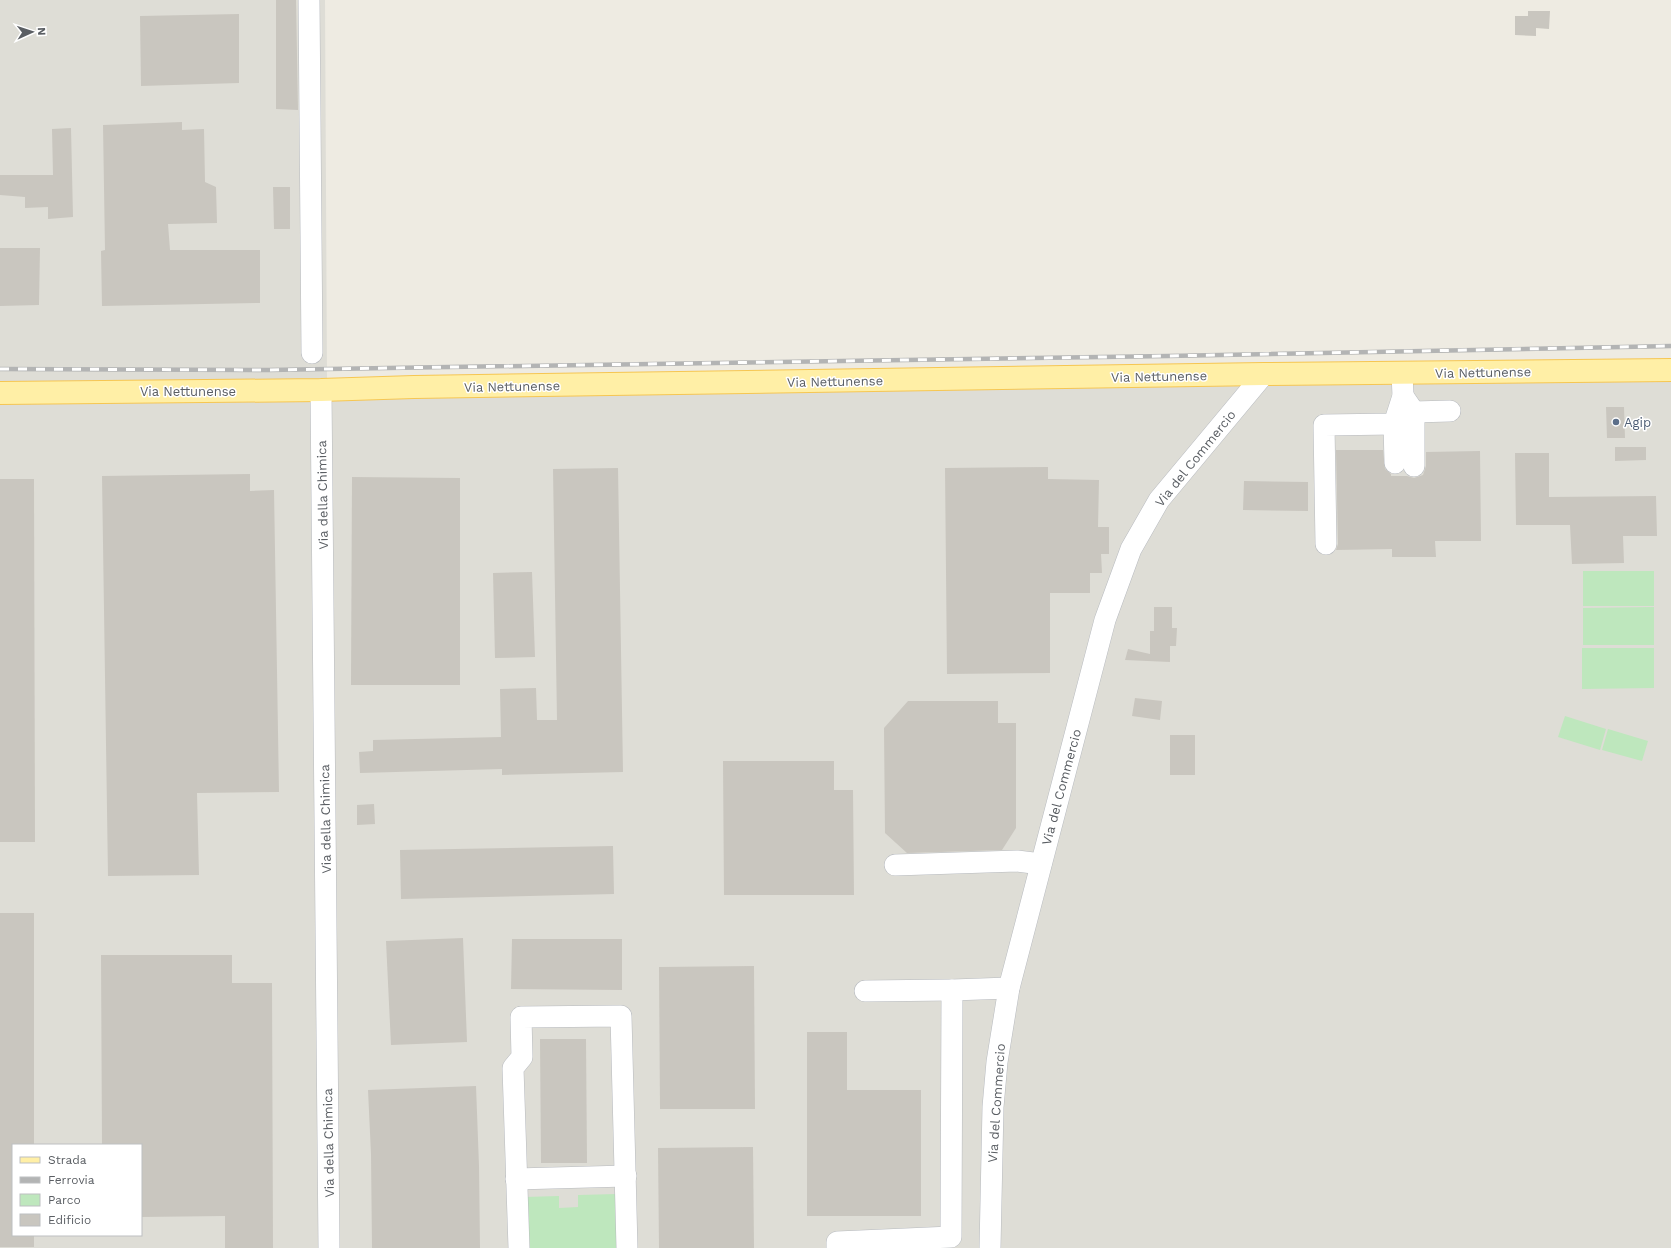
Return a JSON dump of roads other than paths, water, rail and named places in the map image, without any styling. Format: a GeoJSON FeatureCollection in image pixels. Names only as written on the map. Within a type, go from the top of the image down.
{"type":"FeatureCollection","features":[{"type":"Feature","properties":{"kind":"main road","name":"Via Nettunense"},"geometry":{"type":"LineString","coordinates":[[0,393],[321,390],[1264,374],[1671,370]]}},
{"type":"Feature","properties":{"kind":"street"},"geometry":{"type":"LineString","coordinates":[[309,0],[312,353]]}},
{"type":"Feature","properties":{"kind":"street"},"geometry":{"type":"LineString","coordinates":[[1394,424],[1405,464],[1408,404],[1402,373]]}},
{"type":"Feature","properties":{"kind":"street","name":"Via del Commercio"},"geometry":{"type":"LineString","coordinates":[[990,1248],[993,1107],[998,1054],[1009,988],[1105,620],[1131,549],[1149,516],[1168,487],[1264,374]]}},
{"type":"Feature","properties":{"kind":"street","name":"Via della Chimica"},"geometry":{"type":"LineString","coordinates":[[321,390],[329,1248]]}},
{"type":"Feature","properties":{"kind":"street"},"geometry":{"type":"LineString","coordinates":[[1408,404],[1450,411]]}},
{"type":"Feature","properties":{"kind":"street"},"geometry":{"type":"LineString","coordinates":[[1394,424],[1408,404]]}},
{"type":"Feature","properties":{"kind":"street"},"geometry":{"type":"LineString","coordinates":[[1326,544],[1324,425],[1394,424]]}},
{"type":"Feature","properties":{"kind":"street"},"geometry":{"type":"LineString","coordinates":[[895,865],[1017,861],[1041,864]]}},
{"type":"Feature","properties":{"kind":"street"},"geometry":{"type":"LineString","coordinates":[[864,991],[1009,988]]}},
{"type":"Feature","properties":{"kind":"street"},"geometry":{"type":"LineString","coordinates":[[837,1248],[837,1242],[951,1237],[952,990]]}},
{"type":"Feature","properties":{"kind":"street"},"geometry":{"type":"LineString","coordinates":[[519,1248],[513,1068],[522,1057],[521,1017],[621,1016],[627,1248]]}},
{"type":"Feature","properties":{"kind":"street"},"geometry":{"type":"LineString","coordinates":[[516,1179],[626,1176]]}},
{"type":"Feature","properties":{"kind":"railway"},"geometry":{"type":"LineString","coordinates":[[0,369],[269,370],[1168,356],[1671,346]]}},
{"type":"Feature","properties":{"kind":"place","name":"Agip"},"geometry":{"type":"Point","coordinates":[1616,422]}}]}
